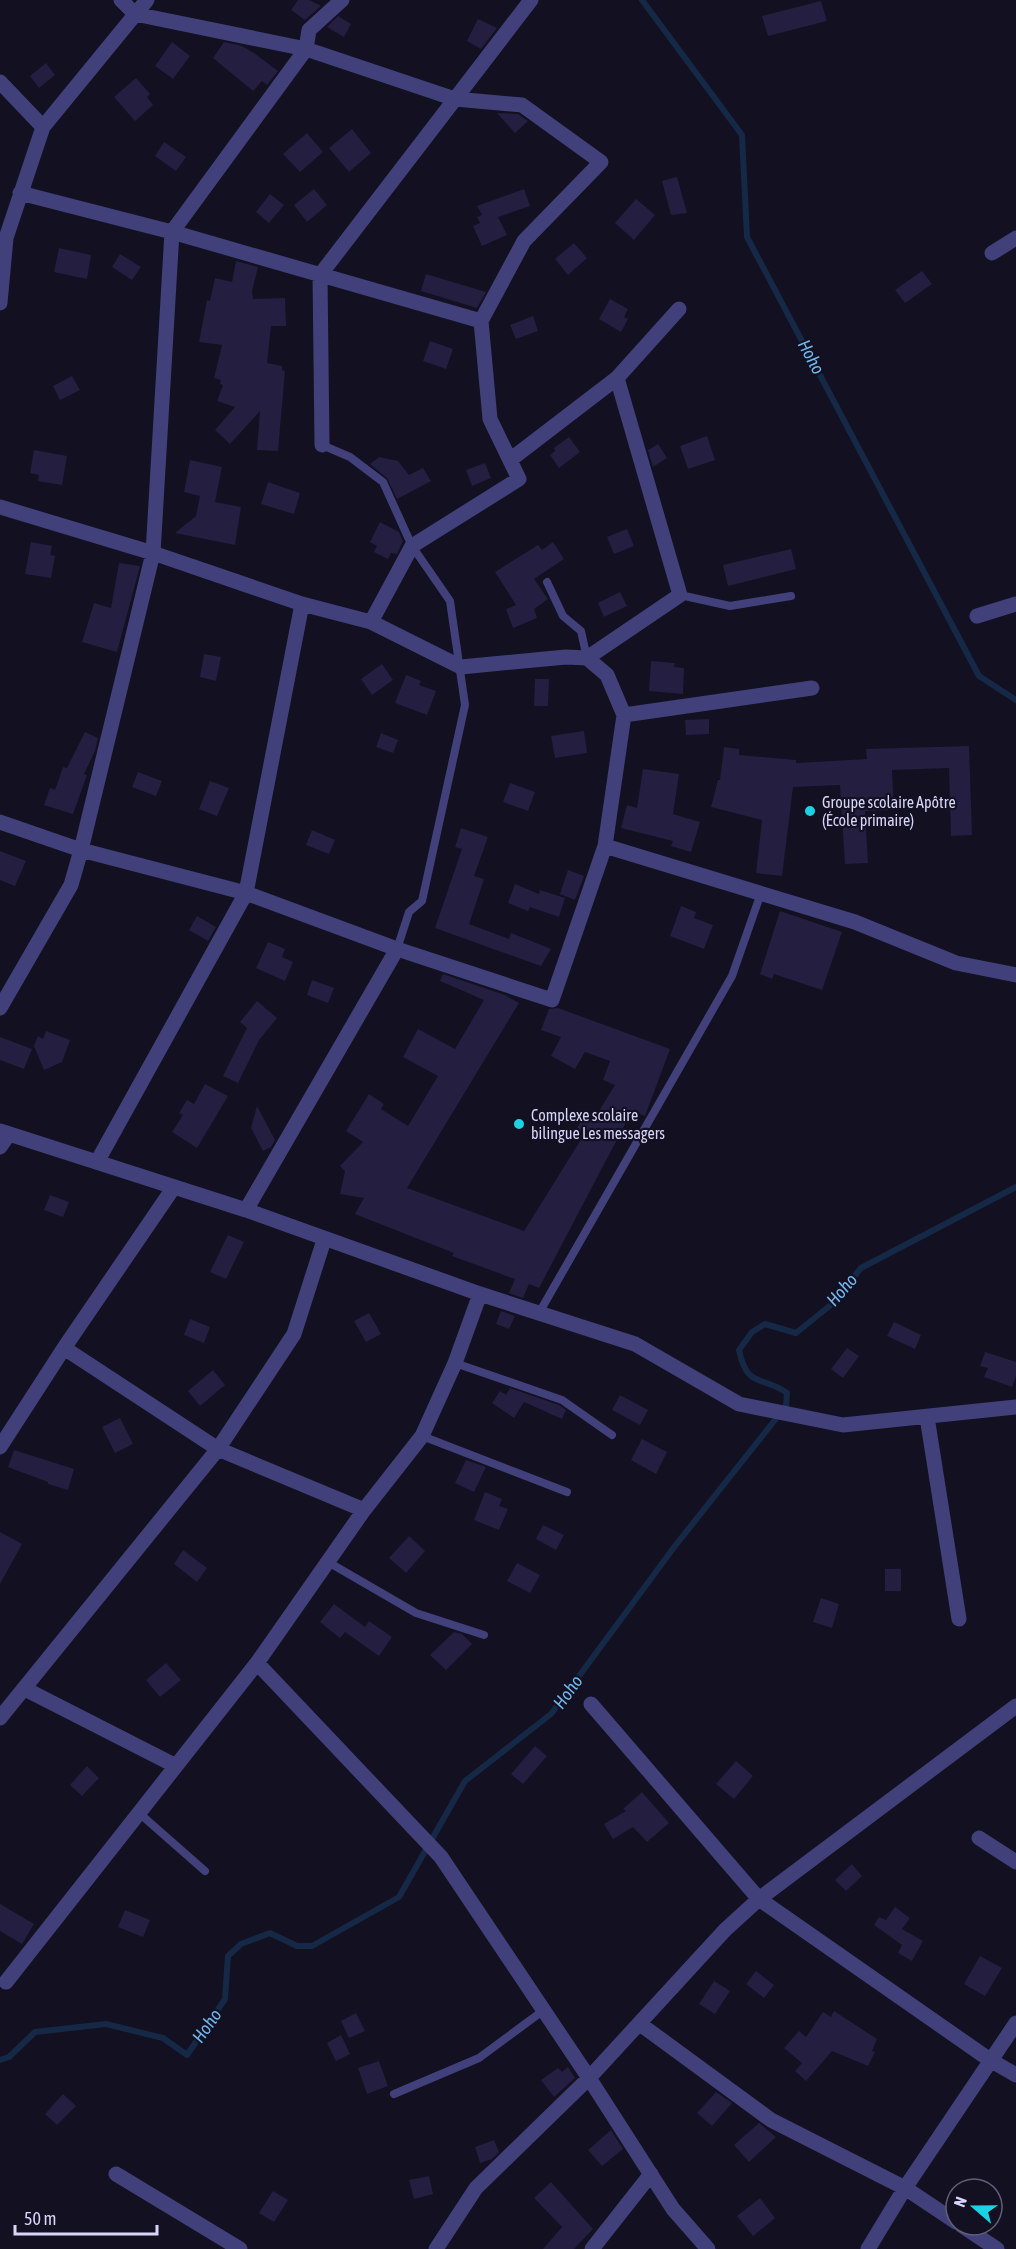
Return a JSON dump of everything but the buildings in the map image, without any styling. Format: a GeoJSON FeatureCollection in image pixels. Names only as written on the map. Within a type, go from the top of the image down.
{"type":"FeatureCollection","features":[{"type":"Feature","properties":{"kind":"street"},"geometry":{"type":"LineString","coordinates":[[121,0],[135,14],[306,49],[455,99],[522,105],[601,162],[524,242],[481,321],[490,419],[519,479],[412,546],[371,622]]}},
{"type":"Feature","properties":{"kind":"street"},"geometry":{"type":"LineString","coordinates":[[0,303],[6,238],[43,127],[147,0]]}},
{"type":"Feature","properties":{"kind":"street"},"geometry":{"type":"LineString","coordinates":[[0,1008],[71,885],[153,553],[172,232],[306,49],[309,30],[342,0]]}},
{"type":"Feature","properties":{"kind":"street"},"geometry":{"type":"LineString","coordinates":[[322,445],[320,275],[531,0]]}},
{"type":"Feature","properties":{"kind":"street"},"geometry":{"type":"LineString","coordinates":[[0,82],[43,127]]}},
{"type":"Feature","properties":{"kind":"street"},"geometry":{"type":"LineString","coordinates":[[20,193],[172,232],[481,321]]}},
{"type":"Feature","properties":{"kind":"street"},"geometry":{"type":"LineString","coordinates":[[992,253],[1016,238]]}},
{"type":"Feature","properties":{"kind":"street"},"geometry":{"type":"LineString","coordinates":[[510,460],[617,378],[678,309]]}},
{"type":"Feature","properties":{"kind":"street"},"geometry":{"type":"LineString","coordinates":[[0,507],[153,553],[302,604],[371,622],[461,667],[566,657],[587,658],[680,595],[617,378]]}},
{"type":"Feature","properties":{"kind":"street"},"geometry":{"type":"LineString","coordinates":[[97,1162],[246,893],[302,604]]}},
{"type":"Feature","properties":{"kind":"street"},"geometry":{"type":"LineString","coordinates":[[977,616],[1016,604]]}},
{"type":"Feature","properties":{"kind":"street"},"geometry":{"type":"LineString","coordinates":[[0,822],[81,850],[246,893],[398,949],[552,1000],[605,846],[624,715],[607,675],[587,658]]}},
{"type":"Feature","properties":{"kind":"street"},"geometry":{"type":"LineString","coordinates":[[624,715],[812,688]]}},
{"type":"Feature","properties":{"kind":"street"},"geometry":{"type":"LineString","coordinates":[[605,846],[855,922],[956,963],[1016,975]]}},
{"type":"Feature","properties":{"kind":"street"},"geometry":{"type":"LineString","coordinates":[[246,1210],[398,949]]}},
{"type":"Feature","properties":{"kind":"street"},"geometry":{"type":"LineString","coordinates":[[3,1137],[97,1162],[246,1210],[324,1240],[480,1294],[635,1344],[738,1404],[843,1425],[1016,1407]]}},
{"type":"Feature","properties":{"kind":"street"},"geometry":{"type":"LineString","coordinates":[[0,1447],[64,1348],[174,1187]]}},
{"type":"Feature","properties":{"kind":"street"},"geometry":{"type":"LineString","coordinates":[[0,1718],[218,1449],[294,1334],[324,1240]]}},
{"type":"Feature","properties":{"kind":"street"},"geometry":{"type":"LineString","coordinates":[[6,1982],[256,1663],[364,1510],[422,1436],[455,1363],[480,1294]]}},
{"type":"Feature","properties":{"kind":"street"},"geometry":{"type":"LineString","coordinates":[[64,1348],[218,1449],[364,1510]]}},
{"type":"Feature","properties":{"kind":"street"},"geometry":{"type":"LineString","coordinates":[[927,1417],[959,1618]]}},
{"type":"Feature","properties":{"kind":"street"},"geometry":{"type":"LineString","coordinates":[[256,1663],[441,1857],[590,2078],[673,2209],[708,2249]]}},
{"type":"Feature","properties":{"kind":"street"},"geometry":{"type":"LineString","coordinates":[[25,1689],[176,1766]]}},
{"type":"Feature","properties":{"kind":"street"},"geometry":{"type":"LineString","coordinates":[[591,1704],[759,1899],[990,2060],[1016,2075]]}},
{"type":"Feature","properties":{"kind":"street"},"geometry":{"type":"LineString","coordinates":[[436,2249],[476,2188],[590,2078],[725,1930],[759,1899],[1016,1706]]}},
{"type":"Feature","properties":{"kind":"street"},"geometry":{"type":"LineString","coordinates":[[980,1838],[1016,1862]]}},
{"type":"Feature","properties":{"kind":"street"},"geometry":{"type":"LineString","coordinates":[[868,2249],[905,2188],[1016,2023]]}},
{"type":"Feature","properties":{"kind":"street"},"geometry":{"type":"LineString","coordinates":[[640,2024],[771,2120],[905,2188],[944,2214]]}},
{"type":"Feature","properties":{"kind":"street"},"geometry":{"type":"LineString","coordinates":[[116,2174],[240,2249]]}},
{"type":"Feature","properties":{"kind":"street"},"geometry":{"type":"LineString","coordinates":[[592,2249],[651,2174]]}},
{"type":"Feature","properties":{"kind":"street"},"geometry":{"type":"LineString","coordinates":[[979,2237],[997,2249]]}},
{"type":"Feature","properties":{"kind":"lane"},"geometry":{"type":"LineString","coordinates":[[322,445],[350,456],[384,482],[412,546],[450,602],[461,667],[465,705],[422,901],[409,912],[398,949]]}},
{"type":"Feature","properties":{"kind":"lane"},"geometry":{"type":"LineString","coordinates":[[547,582],[563,616],[581,631],[587,658]]}},
{"type":"Feature","properties":{"kind":"lane"},"geometry":{"type":"LineString","coordinates":[[680,595],[730,606],[791,596]]}},
{"type":"Feature","properties":{"kind":"lane"},"geometry":{"type":"LineString","coordinates":[[539,1313],[732,976],[761,893]]}},
{"type":"Feature","properties":{"kind":"lane"},"geometry":{"type":"LineString","coordinates":[[455,1363],[562,1400],[612,1435]]}},
{"type":"Feature","properties":{"kind":"lane"},"geometry":{"type":"LineString","coordinates":[[422,1436],[567,1492]]}},
{"type":"Feature","properties":{"kind":"lane"},"geometry":{"type":"LineString","coordinates":[[328,1562],[416,1613],[484,1635]]}},
{"type":"Feature","properties":{"kind":"lane"},"geometry":{"type":"LineString","coordinates":[[139,1813],[205,1871]]}},
{"type":"Feature","properties":{"kind":"lane"},"geometry":{"type":"LineString","coordinates":[[394,2094],[479,2058],[544,2010]]}},
{"type":"Feature","properties":{"kind":"waterway","name":"Hoho"},"geometry":{"type":"LineString","coordinates":[[642,0],[742,135],[747,237],[979,676],[1016,700]]}},
{"type":"Feature","properties":{"kind":"waterway","name":"Hoho"},"geometry":{"type":"LineString","coordinates":[[0,2060],[9,2057],[35,2032],[106,2024],[163,2038],[187,2055],[225,1999],[228,1956],[241,1944],[270,1933],[297,1946],[312,1946],[399,1897],[465,1781],[551,1714],[675,1546],[786,1406],[787,1393],[751,1376],[746,1371],[739,1350],[752,1332],[765,1324],[796,1333],[832,1304],[861,1268],[1016,1187]]}},
{"type":"Feature","properties":{"kind":"place","name":"Groupe scolaire Apôtre (École primaire)"},"geometry":{"type":"Point","coordinates":[810,811]}},
{"type":"Feature","properties":{"kind":"place","name":"Complexe scolaire bilingue Les messagers"},"geometry":{"type":"Point","coordinates":[519,1124]}}]}
